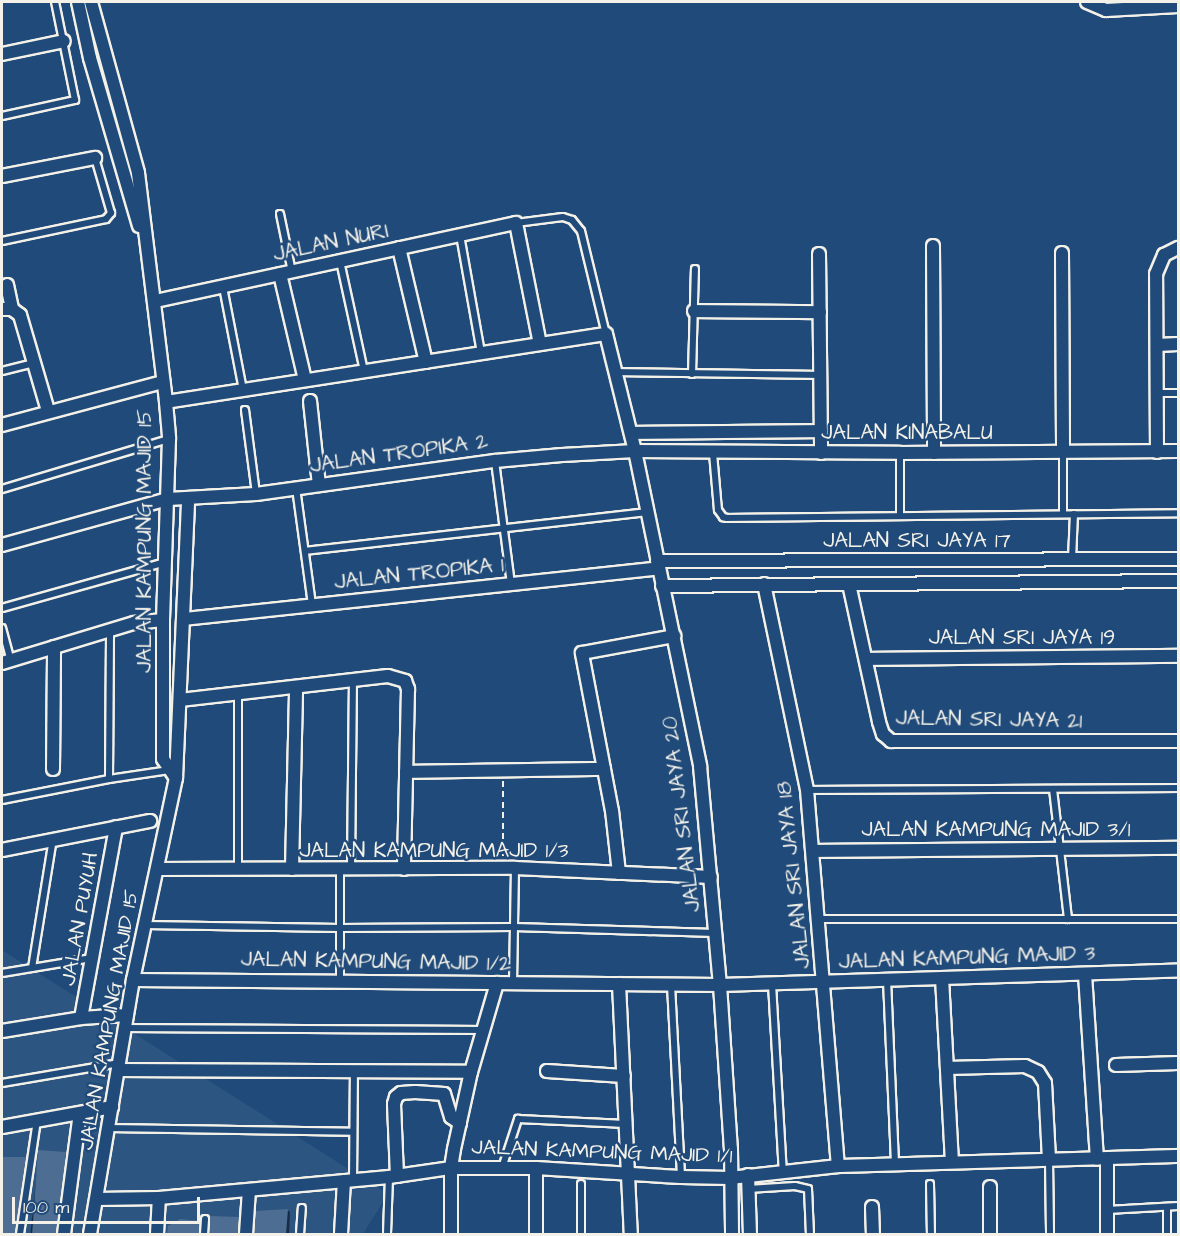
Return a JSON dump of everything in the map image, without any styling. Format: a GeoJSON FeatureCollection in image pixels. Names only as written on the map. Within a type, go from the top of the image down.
{"type":"FeatureCollection","features":[{"type":"Feature","properties":{"kind":"street"},"geometry":{"type":"LineString","coordinates":[[78,2],[90,58],[148,259]]}},
{"type":"Feature","properties":{"kind":"street"},"geometry":{"type":"LineString","coordinates":[[91,2],[138,173],[148,259]]}},
{"type":"Feature","properties":{"kind":"street"},"geometry":{"type":"LineString","coordinates":[[1088,2],[1106,10],[1172,4]]}},
{"type":"Feature","properties":{"kind":"street"},"geometry":{"type":"LineString","coordinates":[[2,54],[64,41]]}},
{"type":"Feature","properties":{"kind":"street"},"geometry":{"type":"LineString","coordinates":[[2,176],[95,158]]}},
{"type":"Feature","properties":{"kind":"street"},"geometry":{"type":"LineString","coordinates":[[516,223],[540,344]]}},
{"type":"Feature","properties":{"kind":"street","name":"JALAN NURI"},"geometry":{"type":"LineString","coordinates":[[155,302],[516,223]]}},
{"type":"Feature","properties":{"kind":"street"},"geometry":{"type":"LineString","coordinates":[[933,246],[934,453]]}},
{"type":"Feature","properties":{"kind":"street"},"geometry":{"type":"LineString","coordinates":[[399,248],[426,362]]}},
{"type":"Feature","properties":{"kind":"street"},"geometry":{"type":"LineString","coordinates":[[1156,452],[1156,274],[1164,255],[1179,248]]}},
{"type":"Feature","properties":{"kind":"street"},"geometry":{"type":"LineString","coordinates":[[1062,253],[1063,452]]}},
{"type":"Feature","properties":{"kind":"street"},"geometry":{"type":"LineString","coordinates":[[819,254],[821,453]]}},
{"type":"Feature","properties":{"kind":"street","name":"JALAN KAMPUNG MAJID 15"},"geometry":{"type":"LineString","coordinates":[[148,259],[155,302],[169,439],[163,620],[164,759],[172,774]]}},
{"type":"Feature","properties":{"kind":"street"},"geometry":{"type":"LineString","coordinates":[[286,273],[305,380]]}},
{"type":"Feature","properties":{"kind":"street"},"geometry":{"type":"LineString","coordinates":[[7,285],[7,309],[20,315],[48,411]]}},
{"type":"Feature","properties":{"kind":"street"},"geometry":{"type":"LineString","coordinates":[[694,311],[819,312]]}},
{"type":"Feature","properties":{"kind":"street"},"geometry":{"type":"LineString","coordinates":[[166,402],[606,334]]}},
{"type":"Feature","properties":{"kind":"street","name":"JALAN SRI JAYA 20"},"geometry":{"type":"LineString","coordinates":[[606,334],[614,372],[632,434],[700,766],[720,985],[732,1234]]}},
{"type":"Feature","properties":{"kind":"street"},"geometry":{"type":"LineString","coordinates":[[1157,345],[1179,344]]}},
{"type":"Feature","properties":{"kind":"street"},"geometry":{"type":"LineString","coordinates":[[2,426],[48,411],[163,382]]}},
{"type":"Feature","properties":{"kind":"street"},"geometry":{"type":"LineString","coordinates":[[310,401],[319,485]]}},
{"type":"Feature","properties":{"kind":"street"},"geometry":{"type":"LineString","coordinates":[[632,434],[821,431]]}},
{"type":"Feature","properties":{"kind":"street","name":"JALAN KINABALU"},"geometry":{"type":"LineString","coordinates":[[635,451],[934,453],[1179,451]]}},
{"type":"Feature","properties":{"kind":"street","name":"JALAN TROPIKA 2"},"geometry":{"type":"LineString","coordinates":[[2,545],[168,499],[256,494],[495,461],[635,451]]}},
{"type":"Feature","properties":{"kind":"street","name":"JALAN KAMPUNG MAJID 15"},"geometry":{"type":"LineString","coordinates":[[90,1234],[133,980],[157,869],[172,774],[180,700],[188,499]]}},
{"type":"Feature","properties":{"kind":"street","name":"JALAN SRI JAYA 17"},"geometry":{"type":"LineString","coordinates":[[657,565],[1179,559]]}},
{"type":"Feature","properties":{"kind":"street","name":"JALAN TROPIKA 1"},"geometry":{"type":"LineString","coordinates":[[184,619],[511,584],[657,565]]}},
{"type":"Feature","properties":{"kind":"street","name":"JALAN SRI JAYA 17"},"geometry":{"type":"LineString","coordinates":[[662,586],[1179,581]]}},
{"type":"Feature","properties":{"kind":"street","name":"JALAN SRI JAYA 18"},"geometry":{"type":"LineString","coordinates":[[764,584],[807,790],[825,982],[838,1166]]}},
{"type":"Feature","properties":{"kind":"street","name":"JALAN SRI JAYA 21"},"geometry":{"type":"LineString","coordinates":[[849,584],[879,722],[883,734],[891,741],[1179,741]]}},
{"type":"Feature","properties":{"kind":"street"},"geometry":{"type":"LineString","coordinates":[[5,662],[134,623],[163,620]]}},
{"type":"Feature","properties":{"kind":"street"},"geometry":{"type":"LineString","coordinates":[[619,873],[612,811],[582,653],[674,636]]}},
{"type":"Feature","properties":{"kind":"street"},"geometry":{"type":"LineString","coordinates":[[52,769],[54,647]]}},
{"type":"Feature","properties":{"kind":"street","name":"JALAN SRI JAYA 19"},"geometry":{"type":"LineString","coordinates":[[866,659],[1179,657]]}},
{"type":"Feature","properties":{"kind":"street"},"geometry":{"type":"LineString","coordinates":[[180,700],[296,689],[388,676],[405,681],[408,688],[404,869]]}},
{"type":"Feature","properties":{"kind":"street"},"geometry":{"type":"LineString","coordinates":[[292,869],[296,689]]}},
{"type":"Feature","properties":{"kind":"street"},"geometry":{"type":"LineString","coordinates":[[406,772],[604,769]]}},
{"type":"Feature","properties":{"kind":"street"},"geometry":{"type":"LineString","coordinates":[[2,850],[53,838],[150,821]]}},
{"type":"Feature","properties":{"kind":"street","name":"JALAN PUYUH"},"geometry":{"type":"LineString","coordinates":[[81,1018],[116,827]]}},
{"type":"Feature","properties":{"kind":"street","name":"JALAN KAMPUNG MAJID 3/1"},"geometry":{"type":"LineString","coordinates":[[814,851],[1179,848]]}},
{"type":"Feature","properties":{"kind":"street","name":"JALAN KAMPUNG MAJID 1/3"},"geometry":{"type":"LineString","coordinates":[[157,869],[509,868],[711,877]]}},
{"type":"Feature","properties":{"kind":"street","name":"JALAN KAMPUNG MAJID 3"},"geometry":{"type":"LineString","coordinates":[[720,985],[1179,971]]}},
{"type":"Feature","properties":{"kind":"street"},"geometry":{"type":"LineString","coordinates":[[1085,974],[1107,1210],[1107,1234]]}},
{"type":"Feature","properties":{"kind":"street"},"geometry":{"type":"LineString","coordinates":[[942,978],[952,1162]]}},
{"type":"Feature","properties":{"kind":"street","name":"JALAN KAMPUNG MAJID 1/2"},"geometry":{"type":"LineString","coordinates":[[133,980],[720,985]]}},
{"type":"Feature","properties":{"kind":"street"},"geometry":{"type":"LineString","coordinates":[[451,1234],[451,1168],[471,1072],[496,983]]}},
{"type":"Feature","properties":{"kind":"street"},"geometry":{"type":"LineString","coordinates":[[619,984],[630,1173],[631,1234]]}},
{"type":"Feature","properties":{"kind":"street"},"geometry":{"type":"LineString","coordinates":[[2,1031],[81,1018],[127,1015]]}},
{"type":"Feature","properties":{"kind":"street"},"geometry":{"type":"LineString","coordinates":[[1116,1065],[1179,1063]]}},
{"type":"Feature","properties":{"kind":"street"},"geometry":{"type":"LineString","coordinates":[[119,1066],[354,1073],[471,1072]]}},
{"type":"Feature","properties":{"kind":"street"},"geometry":{"type":"LineString","coordinates":[[947,1068],[1025,1066],[1038,1072],[1045,1083],[1049,1160]]}},
{"type":"Feature","properties":{"kind":"street"},"geometry":{"type":"LineString","coordinates":[[547,1071],[624,1076]]}},
{"type":"Feature","properties":{"kind":"street"},"geometry":{"type":"LineString","coordinates":[[393,1176],[394,1104],[396,1097],[401,1093],[444,1094],[451,1117],[460,1123]]}},
{"type":"Feature","properties":{"kind":"street"},"geometry":{"type":"LineString","coordinates":[[2,1126],[112,1107]]}},
{"type":"Feature","properties":{"kind":"street"},"geometry":{"type":"LineString","coordinates":[[64,1234],[80,1113]]}},
{"type":"Feature","properties":{"kind":"street","name":"JALAN KAMPUNG MAJID 1/1"},"geometry":{"type":"LineString","coordinates":[[97,1200],[159,1198],[249,1190],[451,1168],[536,1168],[730,1178],[838,1166],[1179,1156]]}},
{"type":"Feature","properties":{"kind":"street"},"geometry":{"type":"LineString","coordinates":[[536,1168],[537,1234]]}},
{"type":"Feature","properties":{"kind":"street"},"geometry":{"type":"LineString","coordinates":[[748,1175],[750,1234]]}},
{"type":"Feature","properties":{"kind":"street"},"geometry":{"type":"LineString","coordinates":[[341,1234],[348,1181]]}},
{"type":"Feature","properties":{"kind":"street"},"geometry":{"type":"LineString","coordinates":[[990,1186],[990,1234]]}},
{"type":"Feature","properties":{"kind":"street"},"geometry":{"type":"LineString","coordinates":[[246,1234],[249,1190]]}},
{"type":"Feature","properties":{"kind":"street"},"geometry":{"type":"LineString","coordinates":[[157,1234],[159,1198]]}},
{"type":"Feature","properties":{"kind":"street"},"geometry":{"type":"LineString","coordinates":[[872,1207],[873,1234]]}},
{"type":"Feature","properties":{"kind":"lane"},"geometry":{"type":"LineString","coordinates":[[2,116],[75,100],[56,2]]}},
{"type":"Feature","properties":{"kind":"lane"},"geometry":{"type":"LineString","coordinates":[[2,241],[106,219],[111,213],[95,158]]}},
{"type":"Feature","properties":{"kind":"lane"},"geometry":{"type":"LineString","coordinates":[[280,214],[286,273]]}},
{"type":"Feature","properties":{"kind":"lane"},"geometry":{"type":"LineString","coordinates":[[516,223],[563,217],[572,220],[581,231],[606,334]]}},
{"type":"Feature","properties":{"kind":"lane"},"geometry":{"type":"LineString","coordinates":[[460,235],[482,354]]}},
{"type":"Feature","properties":{"kind":"lane"},"geometry":{"type":"LineString","coordinates":[[340,261],[364,371]]}},
{"type":"Feature","properties":{"kind":"lane"},"geometry":{"type":"LineString","coordinates":[[692,374],[695,269]]}},
{"type":"Feature","properties":{"kind":"lane"},"geometry":{"type":"LineString","coordinates":[[223,287],[243,390]]}},
{"type":"Feature","properties":{"kind":"lane"},"geometry":{"type":"LineString","coordinates":[[2,371],[33,363]]}},
{"type":"Feature","properties":{"kind":"lane"},"geometry":{"type":"LineString","coordinates":[[614,372],[820,375]]}},
{"type":"Feature","properties":{"kind":"lane"},"geometry":{"type":"LineString","coordinates":[[1157,393],[1179,393]]}},
{"type":"Feature","properties":{"kind":"lane"},"geometry":{"type":"LineString","coordinates":[[245,410],[256,494]]}},
{"type":"Feature","properties":{"kind":"lane"},"geometry":{"type":"LineString","coordinates":[[2,489],[169,439]]}},
{"type":"Feature","properties":{"kind":"lane"},"geometry":{"type":"LineString","coordinates":[[1063,452],[1063,514]]}},
{"type":"Feature","properties":{"kind":"lane"},"geometry":{"type":"LineString","coordinates":[[713,453],[718,510],[723,517],[1179,513]]}},
{"type":"Feature","properties":{"kind":"lane"},"geometry":{"type":"LineString","coordinates":[[900,453],[900,515]]}},
{"type":"Feature","properties":{"kind":"lane"},"geometry":{"type":"LineString","coordinates":[[495,461],[511,584]]}},
{"type":"Feature","properties":{"kind":"lane"},"geometry":{"type":"LineString","coordinates":[[296,488],[312,605]]}},
{"type":"Feature","properties":{"kind":"lane"},"geometry":{"type":"LineString","coordinates":[[305,551],[647,512]]}},
{"type":"Feature","properties":{"kind":"lane"},"geometry":{"type":"LineString","coordinates":[[1072,560],[1074,514]]}},
{"type":"Feature","properties":{"kind":"lane"},"geometry":{"type":"LineString","coordinates":[[2,608],[166,561]]}},
{"type":"Feature","properties":{"kind":"lane"},"geometry":{"type":"LineString","coordinates":[[2,628],[5,662],[2,672]]}},
{"type":"Feature","properties":{"kind":"lane"},"geometry":{"type":"LineString","coordinates":[[109,779],[110,630]]}},
{"type":"Feature","properties":{"kind":"lane"},"geometry":{"type":"LineString","coordinates":[[340,982],[340,928],[346,869],[353,681]]}},
{"type":"Feature","properties":{"kind":"lane"},"geometry":{"type":"LineString","coordinates":[[238,694],[238,869]]}},
{"type":"Feature","properties":{"kind":"lane"},"geometry":{"type":"LineString","coordinates":[[2,800],[109,779],[172,774]]}},
{"type":"Feature","properties":{"kind":"lane"},"geometry":{"type":"LineString","coordinates":[[807,790],[1179,788]]}},
{"type":"Feature","properties":{"kind":"lane"},"geometry":{"type":"LineString","coordinates":[[1053,789],[1068,919]]}},
{"type":"Feature","properties":{"kind":"lane"},"geometry":{"type":"LineString","coordinates":[[32,968],[53,838]]}},
{"type":"Feature","properties":{"kind":"lane"},"geometry":{"type":"LineString","coordinates":[[509,868],[514,927],[513,983]]}},
{"type":"Feature","properties":{"kind":"lane"},"geometry":{"type":"LineString","coordinates":[[819,919],[1179,919]]}},
{"type":"Feature","properties":{"kind":"lane"},"geometry":{"type":"LineString","coordinates":[[145,925],[340,928],[514,927],[716,933]]}},
{"type":"Feature","properties":{"kind":"lane"},"geometry":{"type":"LineString","coordinates":[[2,973],[93,958]]}},
{"type":"Feature","properties":{"kind":"lane"},"geometry":{"type":"LineString","coordinates":[[887,980],[895,1164]]}},
{"type":"Feature","properties":{"kind":"lane"},"geometry":{"type":"LineString","coordinates":[[772,983],[783,1172]]}},
{"type":"Feature","properties":{"kind":"lane"},"geometry":{"type":"LineString","coordinates":[[671,985],[681,1177]]}},
{"type":"Feature","properties":{"kind":"lane"},"geometry":{"type":"LineString","coordinates":[[125,1028],[483,1030]]}},
{"type":"Feature","properties":{"kind":"lane"},"geometry":{"type":"LineString","coordinates":[[2,1083],[119,1066]]}},
{"type":"Feature","properties":{"kind":"lane"},"geometry":{"type":"LineString","coordinates":[[348,1181],[354,1073]]}},
{"type":"Feature","properties":{"kind":"lane"},"geometry":{"type":"LineString","coordinates":[[502,1168],[518,1119],[627,1124]]}},
{"type":"Feature","properties":{"kind":"lane"},"geometry":{"type":"LineString","coordinates":[[20,1234],[37,1120]]}},
{"type":"Feature","properties":{"kind":"lane"},"geometry":{"type":"LineString","coordinates":[[108,1128],[352,1132]]}},
{"type":"Feature","properties":{"kind":"lane"},"geometry":{"type":"LineString","coordinates":[[1049,1160],[1050,1234]]}},
{"type":"Feature","properties":{"kind":"lane"},"geometry":{"type":"LineString","coordinates":[[387,1234],[393,1176]]}},
{"type":"Feature","properties":{"kind":"lane"},"geometry":{"type":"LineString","coordinates":[[581,1184],[581,1234]]}},
{"type":"Feature","properties":{"kind":"lane"},"geometry":{"type":"LineString","coordinates":[[930,1184],[931,1234]]}},
{"type":"Feature","properties":{"kind":"lane"},"geometry":{"type":"LineString","coordinates":[[748,1189],[795,1186],[808,1189],[810,1234]]}},
{"type":"Feature","properties":{"kind":"lane"},"geometry":{"type":"LineString","coordinates":[[1107,1210],[1179,1206]]}},
{"type":"Feature","properties":{"kind":"lane"},"geometry":{"type":"LineString","coordinates":[[1167,1207],[1167,1234]]}},
{"type":"Feature","properties":{"kind":"lane"},"geometry":{"type":"LineString","coordinates":[[300,1234],[302,1208]]}},
{"type":"Feature","properties":{"kind":"lane"},"geometry":{"type":"LineString","coordinates":[[204,1234],[205,1219]]}},
{"type":"Feature","properties":{"kind":"path"},"geometry":{"type":"LineString","coordinates":[[503,770],[509,868]]}},
{"type":"Feature","properties":{"kind":"shaded area"},"geometry":{"type":"Polygon","coordinates":[[[2,950],[388,1194],[363,1234],[2,1234],[2,950]]]}},
{"type":"Feature","properties":{"kind":"building"},"geometry":{"type":"Polygon","coordinates":[[[38,1150],[66,1152],[60,1234],[32,1234],[38,1150]]]}},
{"type":"Feature","properties":{"kind":"building"},"geometry":{"type":"Polygon","coordinates":[[[2,1157],[26,1157],[15,1234],[2,1234],[2,1157]]]}},
{"type":"Feature","properties":{"kind":"building"},"geometry":{"type":"Polygon","coordinates":[[[288,1209],[286,1234],[254,1234],[256,1211],[288,1209]]]}},
{"type":"Feature","properties":{"kind":"building"},"geometry":{"type":"Polygon","coordinates":[[[209,1216],[239,1217],[238,1234],[208,1234],[209,1216]]]}},
{"type":"Feature","properties":{"kind":"building"},"geometry":{"type":"Polygon","coordinates":[[[180,1219],[200,1221],[199,1234],[167,1234],[168,1226],[180,1219]]]}}]}
